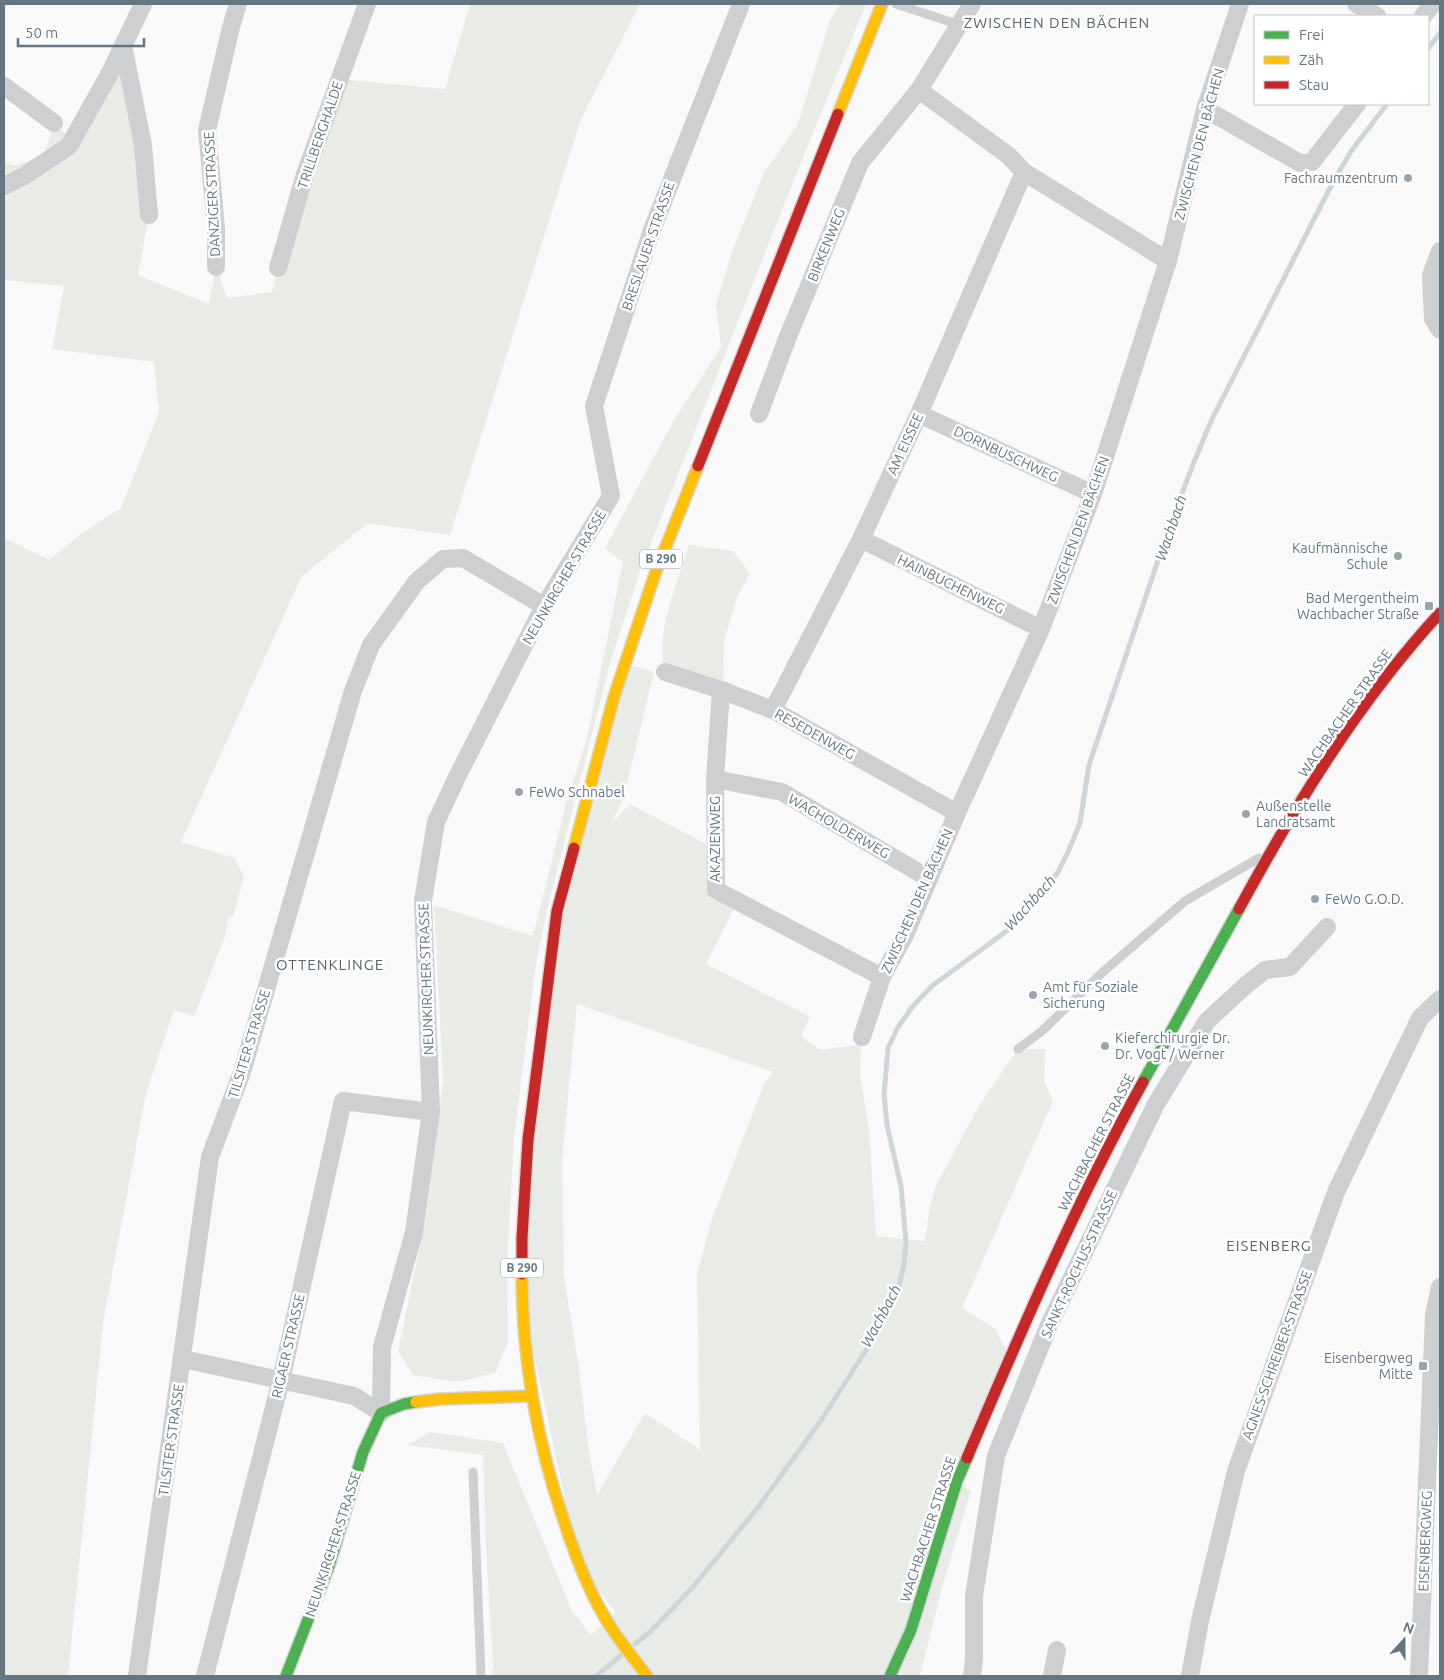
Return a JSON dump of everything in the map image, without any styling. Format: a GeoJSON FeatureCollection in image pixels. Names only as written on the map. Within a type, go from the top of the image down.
{"type":"FeatureCollection","features":[{"type":"Feature","properties":{"kind":"main road","name":"B 290"},"geometry":{"type":"LineString","coordinates":[[646,1676],[603,1615],[580,1569],[551,1484],[532,1396],[522,1299],[522,1238],[528,1140],[557,911],[614,697],[655,574],[882,4]]}},
{"type":"Feature","properties":{"kind":"main road","name":"WACHBACHER STRASSE"},"geometry":{"type":"LineString","coordinates":[[890,1676],[911,1630],[957,1481],[1014,1348],[1107,1147],[1270,852],[1349,729],[1393,668],[1419,635],[1440,613]]}},
{"type":"Feature","properties":{"kind":"main road"},"geometry":{"type":"LineString","coordinates":[[381,1413],[404,1404],[432,1400],[532,1396]]}},
{"type":"Feature","properties":{"kind":"main road","name":"NEUNKIRCHER STRASSE"},"geometry":{"type":"LineString","coordinates":[[286,1676],[328,1566],[363,1452],[381,1413]]}},
{"type":"Feature","properties":{"kind":"street"},"geometry":{"type":"LineString","coordinates":[[4,186],[24,176],[69,146],[111,71],[143,4]]}},
{"type":"Feature","properties":{"kind":"street","name":"DANZIGER STRASSE"},"geometry":{"type":"LineString","coordinates":[[216,268],[216,228],[207,130],[238,4]]}},
{"type":"Feature","properties":{"kind":"street","name":"TRILLBERGHALDE"},"geometry":{"type":"LineString","coordinates":[[278,268],[304,174],[367,4]]}},
{"type":"Feature","properties":{"kind":"street","name":"BRESLAUER STRASSE"},"geometry":{"type":"LineString","coordinates":[[612,496],[594,406],[652,230],[741,4]]}},
{"type":"Feature","properties":{"kind":"street","name":"BIRKENWEG"},"geometry":{"type":"LineString","coordinates":[[759,414],[860,163],[919,90],[972,4]]}},
{"type":"Feature","properties":{"kind":"street","name":"ZWISCHEN DEN BÄCHEN"},"geometry":{"type":"LineString","coordinates":[[862,1036],[882,977],[905,935],[928,878],[1041,629],[1093,494],[1168,261],[1206,109],[1240,4]]}},
{"type":"Feature","properties":{"kind":"street"},"geometry":{"type":"LineString","coordinates":[[1356,4],[1375,15]]}},
{"type":"Feature","properties":{"kind":"street"},"geometry":{"type":"LineString","coordinates":[[1424,15],[1433,4]]}},
{"type":"Feature","properties":{"kind":"street"},"geometry":{"type":"LineString","coordinates":[[123,45],[143,144],[149,215]]}},
{"type":"Feature","properties":{"kind":"street"},"geometry":{"type":"LineString","coordinates":[[4,86],[54,123]]}},
{"type":"Feature","properties":{"kind":"street"},"geometry":{"type":"LineString","coordinates":[[919,90],[1009,156],[1024,172],[1168,261]]}},
{"type":"Feature","properties":{"kind":"street"},"geometry":{"type":"LineString","coordinates":[[1206,109],[1300,164],[1312,162],[1356,105]]}},
{"type":"Feature","properties":{"kind":"street","name":"AM EISSEE"},"geometry":{"type":"LineString","coordinates":[[773,710],[861,539],[919,414],[1024,172]]}},
{"type":"Feature","properties":{"kind":"street"},"geometry":{"type":"LineString","coordinates":[[1440,251],[1431,275],[1433,319],[1440,330]]}},
{"type":"Feature","properties":{"kind":"street","name":"DORNBUSCHWEG"},"geometry":{"type":"LineString","coordinates":[[919,414],[1093,494]]}},
{"type":"Feature","properties":{"kind":"street","name":"NEUNKIRCHER STRASSE"},"geometry":{"type":"LineString","coordinates":[[381,1413],[382,1347],[414,1232],[431,1112],[423,901],[436,822],[544,606],[612,496]]}},
{"type":"Feature","properties":{"kind":"street","name":"HAINBUCHENWEG"},"geometry":{"type":"LineString","coordinates":[[861,539],[1041,629]]}},
{"type":"Feature","properties":{"kind":"street","name":"TILSITER STRASSE"},"geometry":{"type":"LineString","coordinates":[[137,1676],[210,1157],[242,1072],[353,691],[371,645],[417,581],[444,559],[463,558],[544,606]]}},
{"type":"Feature","properties":{"kind":"street","name":"RESEDENWEG"},"geometry":{"type":"LineString","coordinates":[[665,672],[721,690],[773,710],[957,813]]}},
{"type":"Feature","properties":{"kind":"street","name":"AKAZIENWEG"},"geometry":{"type":"LineString","coordinates":[[721,690],[715,779],[716,890],[882,977]]}},
{"type":"Feature","properties":{"kind":"street","name":"WACHOLDERWEG"},"geometry":{"type":"LineString","coordinates":[[715,779],[782,792],[928,878]]}},
{"type":"Feature","properties":{"kind":"street","name":"SANKT-ROCHUS-STRASSE"},"geometry":{"type":"LineString","coordinates":[[972,1676],[974,1660],[974,1596],[996,1456],[1048,1325],[1156,1104],[1206,1021],[1266,970],[1290,967],[1327,927]]}},
{"type":"Feature","properties":{"kind":"street","name":"AGNES-SCHREIBER-STRASSE"},"geometry":{"type":"LineString","coordinates":[[1190,1676],[1200,1621],[1236,1471],[1336,1192],[1420,1018],[1440,999]]}},
{"type":"Feature","properties":{"kind":"street","name":"RIGAER STRASSE"},"geometry":{"type":"LineString","coordinates":[[205,1676],[282,1380],[343,1101],[431,1112]]}},
{"type":"Feature","properties":{"kind":"street","name":"EISENBERGWEG"},"geometry":{"type":"LineString","coordinates":[[1419,1676],[1434,1315],[1440,1286]]}},
{"type":"Feature","properties":{"kind":"street"},"geometry":{"type":"LineString","coordinates":[[183,1358],[354,1396],[381,1413]]}},
{"type":"Feature","properties":{"kind":"street"},"geometry":{"type":"LineString","coordinates":[[1052,1676],[1057,1650]]}},
{"type":"Feature","properties":{"kind":"lane"},"geometry":{"type":"LineString","coordinates":[[896,4],[960,25]]}},
{"type":"Feature","properties":{"kind":"lane"},"geometry":{"type":"LineString","coordinates":[[1018,1049],[1042,1031],[1104,971],[1185,900],[1270,852]]}},
{"type":"Feature","properties":{"kind":"lane"},"geometry":{"type":"LineString","coordinates":[[473,1472],[482,1676]]}},
{"type":"Feature","properties":{"kind":"shaded area"},"geometry":{"type":"Polygon","coordinates":[[[470,4],[640,4],[581,119],[450,535],[368,523],[302,576],[181,842],[234,858],[244,876],[233,917],[229,917],[224,939],[194,1016],[174,1010],[146,1093],[103,1323],[68,1676],[4,1676],[4,538],[49,560],[81,534],[121,508],[159,412],[154,362],[52,349],[64,286],[4,280],[4,162],[14,166],[44,156],[54,123],[65,134],[69,145],[123,45],[149,215],[138,275],[209,304],[216,267],[227,298],[272,292],[339,79],[445,89],[470,4]]]}},
{"type":"Feature","properties":{"kind":"shaded area"},"geometry":{"type":"Polygon","coordinates":[[[840,4],[866,4],[795,177],[640,571],[610,663],[547,910],[536,964],[514,1137],[507,1268],[508,1342],[495,1373],[458,1382],[413,1375],[398,1351],[426,1217],[443,1081],[434,905],[533,936],[566,803],[587,738],[623,562],[605,548],[673,422],[721,347],[716,304],[733,249],[764,173],[798,124],[830,20],[840,4]]]}},
{"type":"Feature","properties":{"kind":"shaded area"},"geometry":{"type":"Polygon","coordinates":[[[689,545],[733,551],[750,574],[737,597],[724,641],[723,685],[665,672],[662,657],[665,625],[689,545]]]}},
{"type":"Feature","properties":{"kind":"shaded area"},"geometry":{"type":"Polygon","coordinates":[[[625,664],[654,672],[623,800],[610,825],[630,804],[710,846],[716,890],[738,901],[706,964],[810,1017],[801,1036],[820,1050],[861,1044],[860,1073],[869,1130],[876,1236],[925,1241],[935,1187],[979,1106],[1018,1049],[1045,1049],[1044,1081],[1053,1101],[962,1308],[995,1329],[1010,1356],[957,1481],[971,1491],[941,1591],[920,1676],[492,1676],[483,1455],[408,1445],[431,1432],[503,1443],[572,1611],[591,1635],[616,1612],[580,1569],[522,1299],[553,950],[625,664]],[[577,1004],[562,1159],[564,1276],[597,1495],[645,1413],[700,1450],[697,1274],[712,1219],[764,1084],[773,1072],[577,1004]]]}},
{"type":"Feature","properties":{"kind":"waterway","name":"Wachbach"},"geometry":{"type":"LineString","coordinates":[[1429,48],[1440,33]]}},
{"type":"Feature","properties":{"kind":"waterway","name":"Wachbach"},"geometry":{"type":"LineString","coordinates":[[635,1644],[650,1632],[693,1587],[759,1506],[822,1419],[868,1347],[899,1286],[904,1265],[906,1242],[901,1186],[887,1125],[884,1094],[888,1048],[898,1027],[913,1006],[932,986],[1012,927],[1040,897],[1058,872],[1080,823],[1089,765],[1170,525],[1212,419],[1334,180],[1352,150],[1386,105]]}},
{"type":"Feature","properties":{"kind":"waterway","name":"Wachbach"},"geometry":{"type":"LineString","coordinates":[[596,1676],[623,1654]]}},
{"type":"Feature","properties":{"kind":"traffic: fast"},"geometry":{"type":"LineString","coordinates":[[1143,1082],[1239,909]]}},
{"type":"Feature","properties":{"kind":"traffic: fast"},"geometry":{"type":"LineString","coordinates":[[286,1676],[329,1566],[363,1452],[381,1413],[404,1404],[416,1402]]}},
{"type":"Feature","properties":{"kind":"traffic: fast"},"geometry":{"type":"LineString","coordinates":[[890,1676],[911,1630],[957,1481],[967,1458]]}},
{"type":"Feature","properties":{"kind":"traffic: slow"},"geometry":{"type":"LineString","coordinates":[[838,114],[882,4]]}},
{"type":"Feature","properties":{"kind":"traffic: slow"},"geometry":{"type":"LineString","coordinates":[[574,848],[614,697],[655,574],[698,466]]}},
{"type":"Feature","properties":{"kind":"traffic: slow"},"geometry":{"type":"LineString","coordinates":[[522,1274],[525,1338],[529,1370],[540,1434],[556,1496],[582,1572],[592,1593],[613,1630],[647,1676]]}},
{"type":"Feature","properties":{"kind":"traffic: slow"},"geometry":{"type":"LineString","coordinates":[[416,1402],[441,1399],[532,1396]]}},
{"type":"Feature","properties":{"kind":"traffic: jam"},"geometry":{"type":"LineString","coordinates":[[698,466],[838,114]]}},
{"type":"Feature","properties":{"kind":"traffic: jam"},"geometry":{"type":"LineString","coordinates":[[1239,909],[1306,792],[1330,755],[1382,682],[1440,613]]}},
{"type":"Feature","properties":{"kind":"traffic: jam"},"geometry":{"type":"LineString","coordinates":[[522,1274],[522,1238],[528,1140],[557,911],[574,848]]}},
{"type":"Feature","properties":{"kind":"traffic: jam"},"geometry":{"type":"LineString","coordinates":[[967,1458],[1072,1221],[1143,1082]]}},
{"type":"Feature","properties":{"kind":"place","name":"Fachraumzentrum"},"geometry":{"type":"Point","coordinates":[1408,178]}},
{"type":"Feature","properties":{"kind":"place","name":"Kaufmännische Schule"},"geometry":{"type":"Point","coordinates":[1398,556]}},
{"type":"Feature","properties":{"kind":"place","name":"Bad Mergentheim Wachbacher Straße"},"geometry":{"type":"Point","coordinates":[1429,606]}},
{"type":"Feature","properties":{"kind":"place","name":"FeWo Schnabel"},"geometry":{"type":"Point","coordinates":[519,792]}},
{"type":"Feature","properties":{"kind":"place","name":"Außenstelle Landratsamt"},"geometry":{"type":"Point","coordinates":[1246,814]}},
{"type":"Feature","properties":{"kind":"place","name":"FeWo G.O.D."},"geometry":{"type":"Point","coordinates":[1315,899]}},
{"type":"Feature","properties":{"kind":"place","name":"Amt für Soziale Sicherung"},"geometry":{"type":"Point","coordinates":[1033,995]}},
{"type":"Feature","properties":{"kind":"place","name":"Kieferchirurgie Dr. Dr. Vogt / Werner"},"geometry":{"type":"Point","coordinates":[1105,1046]}},
{"type":"Feature","properties":{"kind":"place","name":"Eisenbergweg Mitte"},"geometry":{"type":"Point","coordinates":[1423,1366]}},
{"type":"Feature","properties":{"kind":"district","name":"ZWISCHEN DEN BÄCHEN"},"geometry":{"type":"Point","coordinates":[1057,23]}},
{"type":"Feature","properties":{"kind":"district","name":"OTTENKLINGE"},"geometry":{"type":"Point","coordinates":[330,965]}},
{"type":"Feature","properties":{"kind":"district","name":"EISENBERG"},"geometry":{"type":"Point","coordinates":[1269,1246]}}]}
